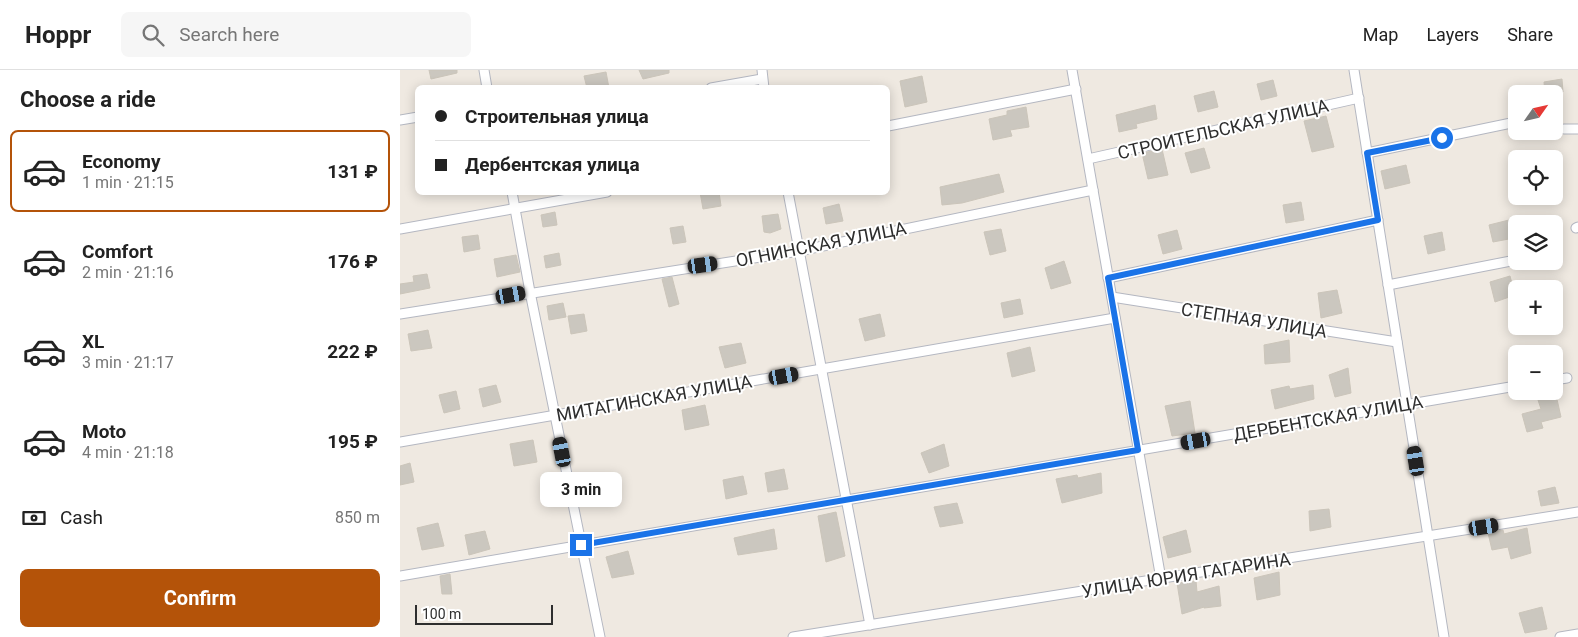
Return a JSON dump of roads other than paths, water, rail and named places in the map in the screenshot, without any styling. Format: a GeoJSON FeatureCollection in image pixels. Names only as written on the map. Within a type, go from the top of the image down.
{"type":"FeatureCollection","features":[{"type":"Feature","properties":{"kind":"street"},"geometry":{"type":"LineString","coordinates":[[484,70],[486,85]]}},
{"type":"Feature","properties":{"kind":"street"},"geometry":{"type":"LineString","coordinates":[[1072,70],[1160,578]]}},
{"type":"Feature","properties":{"kind":"street"},"geometry":{"type":"LineString","coordinates":[[1354,70],[1444,637]]}},
{"type":"Feature","properties":{"kind":"street"},"geometry":{"type":"LineString","coordinates":[[729,85],[763,79]]}},
{"type":"Feature","properties":{"kind":"street"},"geometry":{"type":"LineString","coordinates":[[890,126],[1076,89]]}},
{"type":"Feature","properties":{"kind":"street","name":"СТРОИТЕЛЬСКАЯ УЛИЦА"},"geometry":{"type":"LineString","coordinates":[[1088,159],[1359,98]]}},
{"type":"Feature","properties":{"kind":"street"},"geometry":{"type":"LineString","coordinates":[[400,120],[415,118]]}},
{"type":"Feature","properties":{"kind":"street"},"geometry":{"type":"LineString","coordinates":[[1367,153],[1508,124]]}},
{"type":"Feature","properties":{"kind":"street"},"geometry":{"type":"LineString","coordinates":[[1564,130],[1578,129]]}},
{"type":"Feature","properties":{"kind":"street","name":"ОГНИНСКАЯ УЛИЦА"},"geometry":{"type":"LineString","coordinates":[[400,314],[799,251],[1093,190]]}},
{"type":"Feature","properties":{"kind":"street"},"geometry":{"type":"LineString","coordinates":[[513,195],[530,292],[600,637]]}},
{"type":"Feature","properties":{"kind":"street"},"geometry":{"type":"LineString","coordinates":[[400,229],[589,195]]}},
{"type":"Feature","properties":{"kind":"street"},"geometry":{"type":"LineString","coordinates":[[789,195],[870,625]]}},
{"type":"Feature","properties":{"kind":"street"},"geometry":{"type":"LineString","coordinates":[[1108,278],[1378,220]]}},
{"type":"Feature","properties":{"kind":"street"},"geometry":{"type":"LineString","coordinates":[[1388,285],[1508,262]]}},
{"type":"Feature","properties":{"kind":"street","name":"СТЕПНАЯ УЛИЦА"},"geometry":{"type":"LineString","coordinates":[[1112,297],[1397,342]]}},
{"type":"Feature","properties":{"kind":"street","name":"МИТАГИНСКАЯ УЛИЦА"},"geometry":{"type":"LineString","coordinates":[[400,442],[1116,318]]}},
{"type":"Feature","properties":{"kind":"street"},"geometry":{"type":"LineString","coordinates":[[1563,379],[1567,378]]}},
{"type":"Feature","properties":{"kind":"street","name":"ДЕРБЕНТСКАЯ УЛИЦА"},"geometry":{"type":"LineString","coordinates":[[400,576],[1508,387]]}},
{"type":"Feature","properties":{"kind":"street","name":"УЛИЦА ЮРИЯ ГАГАРИНА"},"geometry":{"type":"LineString","coordinates":[[794,637],[1578,512]]}},
{"type":"Feature","properties":{"kind":"street"},"geometry":{"type":"LineString","coordinates":[[1560,637],[1578,634]]}}]}
